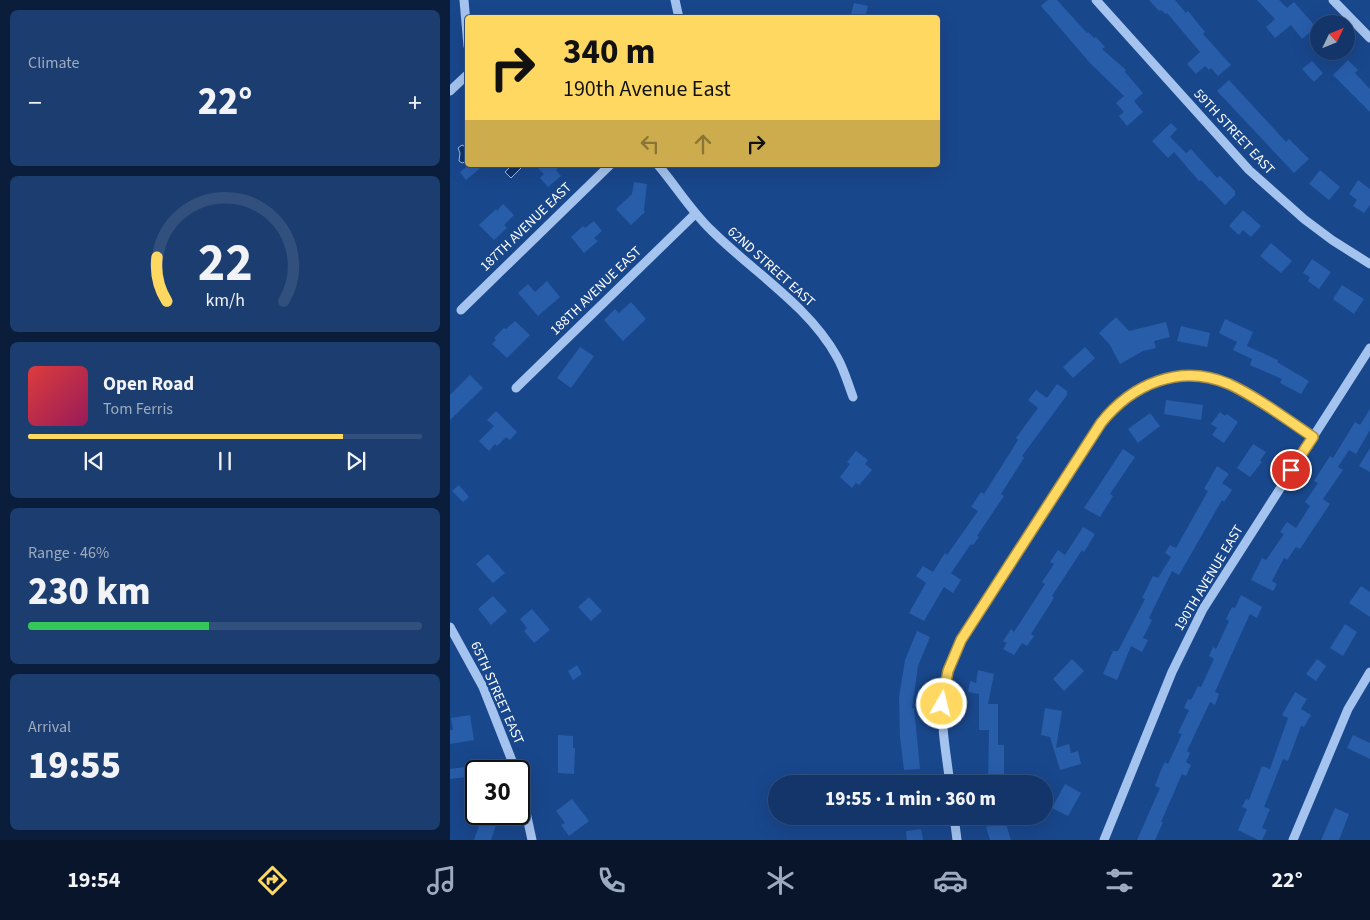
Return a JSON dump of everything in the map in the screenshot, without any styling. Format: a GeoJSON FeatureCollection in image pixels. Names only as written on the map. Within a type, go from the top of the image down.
{"type":"FeatureCollection","features":[{"type":"Feature","properties":{"kind":"street"},"geometry":{"type":"LineString","coordinates":[[464,0],[465,15]]}},
{"type":"Feature","properties":{"kind":"street"},"geometry":{"type":"LineString","coordinates":[[675,0],[678,15]]}},
{"type":"Feature","properties":{"kind":"street","name":"59TH STREET EAST"},"geometry":{"type":"LineString","coordinates":[[1096,0],[1249,170],[1304,219],[1332,240],[1370,264]]}},
{"type":"Feature","properties":{"kind":"street"},"geometry":{"type":"LineString","coordinates":[[1333,0],[1370,38]]}},
{"type":"Feature","properties":{"kind":"street"},"geometry":{"type":"LineString","coordinates":[[450,91],[465,77]]}},
{"type":"Feature","properties":{"kind":"street","name":"187TH AVENUE EAST"},"geometry":{"type":"LineString","coordinates":[[461,310],[608,167]]}},
{"type":"Feature","properties":{"kind":"street","name":"62ND STREET EAST"},"geometry":{"type":"LineString","coordinates":[[660,167],[695,214],[725,244],[790,300],[823,336],[838,358],[853,397]]}},
{"type":"Feature","properties":{"kind":"street","name":"188TH AVENUE EAST"},"geometry":{"type":"LineString","coordinates":[[516,388],[695,214]]}},
{"type":"Feature","properties":{"kind":"street","name":"190TH AVENUE EAST"},"geometry":{"type":"LineString","coordinates":[[1104,840],[1172,672],[1190,634],[1216,588],[1370,348]]}},
{"type":"Feature","properties":{"kind":"street"},"geometry":{"type":"LineString","coordinates":[[949,775],[942,709],[945,681],[951,660],[961,640],[1101,423],[1112,409],[1126,397],[1149,384],[1184,376],[1202,377],[1228,384],[1244,392],[1313,437]]}},
{"type":"Feature","properties":{"kind":"street","name":"65TH STREET EAST"},"geometry":{"type":"LineString","coordinates":[[450,627],[483,686],[512,760]]}},
{"type":"Feature","properties":{"kind":"street"},"geometry":{"type":"LineString","coordinates":[[1293,840],[1335,737],[1348,709],[1367,684],[1370,672]]}},
{"type":"Feature","properties":{"kind":"street"},"geometry":{"type":"LineString","coordinates":[[529,825],[532,840]]}},
{"type":"Feature","properties":{"kind":"street"},"geometry":{"type":"LineString","coordinates":[[955,825],[957,840]]}},
{"type":"Feature","properties":{"kind":"water"},"geometry":{"type":"Polygon","coordinates":[[[462,145],[465,146],[465,162],[459,161],[460,153],[458,148],[462,145]]]}},
{"type":"Feature","properties":{"kind":"water"},"geometry":{"type":"Polygon","coordinates":[[[510,167],[522,167],[511,178],[505,172],[510,167]]]}},
{"type":"Feature","properties":{"kind":"building"},"geometry":{"type":"Polygon","coordinates":[[[1048,0],[1057,0],[1087,33],[1094,38],[1096,37],[1105,47],[1102,49],[1126,70],[1125,72],[1143,93],[1134,101],[1143,112],[1127,126],[1119,116],[1124,112],[1116,103],[1124,96],[1090,63],[1041,6],[1048,0]]]}},
{"type":"Feature","properties":{"kind":"building"},"geometry":{"type":"Polygon","coordinates":[[[1149,0],[1175,0],[1186,13],[1188,11],[1205,32],[1203,34],[1231,65],[1218,76],[1211,68],[1209,70],[1205,66],[1196,74],[1187,64],[1200,52],[1167,13],[1159,11],[1149,0]]]}},
{"type":"Feature","properties":{"kind":"building"},"geometry":{"type":"Polygon","coordinates":[[[1257,0],[1279,0],[1287,8],[1294,2],[1310,20],[1310,32],[1302,39],[1291,25],[1275,38],[1266,27],[1275,19],[1257,0]]]}},
{"type":"Feature","properties":{"kind":"building"},"geometry":{"type":"Polygon","coordinates":[[[854,3],[868,6],[866,15],[851,15],[854,3]]]}},
{"type":"Feature","properties":{"kind":"building"},"geometry":{"type":"Polygon","coordinates":[[[1348,60],[1358,70],[1355,73],[1370,89],[1370,112],[1333,75],[1348,60]]]}},
{"type":"Feature","properties":{"kind":"building"},"geometry":{"type":"Polygon","coordinates":[[[1312,61],[1323,73],[1314,82],[1302,69],[1312,61]]]}},
{"type":"Feature","properties":{"kind":"building"},"geometry":{"type":"Polygon","coordinates":[[[1229,80],[1286,142],[1289,139],[1309,159],[1294,173],[1217,91],[1229,80]]]}},
{"type":"Feature","properties":{"kind":"building"},"geometry":{"type":"Polygon","coordinates":[[[1171,123],[1177,129],[1170,137],[1186,153],[1191,149],[1217,178],[1220,176],[1235,191],[1235,195],[1225,205],[1201,180],[1199,181],[1174,152],[1168,158],[1152,141],[1171,123]]]}},
{"type":"Feature","properties":{"kind":"building"},"geometry":{"type":"Polygon","coordinates":[[[466,167],[482,167],[466,180],[460,172],[466,167]]]}},
{"type":"Feature","properties":{"kind":"building"},"geometry":{"type":"Polygon","coordinates":[[[537,167],[560,167],[556,170],[561,176],[548,187],[540,178],[544,174],[537,167]]]}},
{"type":"Feature","properties":{"kind":"building"},"geometry":{"type":"Polygon","coordinates":[[[1320,170],[1340,187],[1329,200],[1309,184],[1320,170]]]}},
{"type":"Feature","properties":{"kind":"building"},"geometry":{"type":"Polygon","coordinates":[[[1358,180],[1370,189],[1370,205],[1364,213],[1353,206],[1357,200],[1349,194],[1358,180]]]}},
{"type":"Feature","properties":{"kind":"building"},"geometry":{"type":"Polygon","coordinates":[[[634,182],[647,184],[645,212],[631,225],[616,209],[632,194],[634,182]]]}},
{"type":"Feature","properties":{"kind":"building"},"geometry":{"type":"Polygon","coordinates":[[[503,204],[514,215],[504,225],[507,228],[494,240],[479,225],[503,204]]]}},
{"type":"Feature","properties":{"kind":"building"},"geometry":{"type":"Polygon","coordinates":[[[1243,210],[1261,226],[1251,237],[1243,230],[1239,235],[1229,226],[1243,210]]]}},
{"type":"Feature","properties":{"kind":"building"},"geometry":{"type":"Polygon","coordinates":[[[594,221],[602,231],[594,238],[598,241],[584,253],[571,237],[583,226],[585,228],[594,221]]]}},
{"type":"Feature","properties":{"kind":"building"},"geometry":{"type":"Polygon","coordinates":[[[1271,243],[1292,261],[1281,273],[1260,256],[1271,243]]]}},
{"type":"Feature","properties":{"kind":"building"},"geometry":{"type":"Polygon","coordinates":[[[1312,259],[1331,272],[1319,289],[1308,281],[1310,277],[1303,273],[1312,259]]]}},
{"type":"Feature","properties":{"kind":"building"},"geometry":{"type":"Polygon","coordinates":[[[547,281],[560,297],[538,316],[518,293],[528,284],[535,292],[547,281]]]}},
{"type":"Feature","properties":{"kind":"building"},"geometry":{"type":"Polygon","coordinates":[[[1342,285],[1364,299],[1354,314],[1333,299],[1342,285]]]}},
{"type":"Feature","properties":{"kind":"building"},"geometry":{"type":"Polygon","coordinates":[[[631,302],[646,319],[623,341],[604,320],[615,309],[619,313],[631,302]]]}},
{"type":"Feature","properties":{"kind":"building"},"geometry":{"type":"Polygon","coordinates":[[[1116,317],[1129,331],[1166,322],[1170,337],[1154,341],[1156,348],[1143,351],[1120,364],[1110,345],[1099,333],[1116,317]]]}},
{"type":"Feature","properties":{"kind":"building"},"geometry":{"type":"Polygon","coordinates":[[[1225,319],[1253,332],[1247,346],[1278,360],[1277,362],[1309,381],[1301,394],[1280,383],[1282,379],[1250,365],[1252,359],[1233,350],[1237,342],[1219,333],[1225,319]]]}},
{"type":"Feature","properties":{"kind":"building"},"geometry":{"type":"Polygon","coordinates":[[[515,321],[530,335],[507,358],[492,344],[496,340],[494,338],[504,328],[506,329],[515,321]]]}},
{"type":"Feature","properties":{"kind":"building"},"geometry":{"type":"Polygon","coordinates":[[[1181,326],[1210,333],[1207,347],[1177,341],[1181,326]]]}},
{"type":"Feature","properties":{"kind":"building"},"geometry":{"type":"Polygon","coordinates":[[[580,347],[594,356],[571,388],[557,378],[580,347]]]}},
{"type":"Feature","properties":{"kind":"building"},"geometry":{"type":"Polygon","coordinates":[[[1085,347],[1095,358],[1073,378],[1063,367],[1085,347]]]}},
{"type":"Feature","properties":{"kind":"building"},"geometry":{"type":"Polygon","coordinates":[[[470,375],[483,388],[450,420],[450,395],[470,375]]]}},
{"type":"Feature","properties":{"kind":"building"},"geometry":{"type":"Polygon","coordinates":[[[1057,384],[1067,391],[1067,395],[1022,456],[1024,458],[1001,494],[1004,496],[977,536],[979,537],[973,545],[971,544],[951,573],[961,580],[953,593],[944,587],[924,621],[909,613],[926,583],[916,576],[923,566],[933,572],[945,553],[947,555],[978,511],[971,507],[981,492],[984,494],[1018,440],[1016,438],[1038,408],[1028,400],[1036,390],[1047,398],[1057,384]]]}},
{"type":"Feature","properties":{"kind":"building"},"geometry":{"type":"Polygon","coordinates":[[[1166,400],[1203,405],[1201,420],[1164,414],[1166,400]]]}},
{"type":"Feature","properties":{"kind":"building"},"geometry":{"type":"Polygon","coordinates":[[[1370,409],[1370,430],[1356,454],[1349,450],[1338,467],[1343,470],[1323,499],[1330,504],[1300,549],[1296,547],[1287,560],[1284,558],[1272,581],[1277,584],[1273,591],[1251,580],[1262,558],[1266,560],[1284,534],[1280,532],[1287,522],[1296,528],[1310,506],[1305,502],[1318,483],[1314,481],[1330,456],[1333,458],[1355,422],[1360,425],[1370,409]]]}},
{"type":"Feature","properties":{"kind":"building"},"geometry":{"type":"Polygon","coordinates":[[[496,411],[517,432],[510,440],[506,437],[497,446],[495,444],[489,451],[479,441],[494,426],[487,420],[496,411]]]}},
{"type":"Feature","properties":{"kind":"building"},"geometry":{"type":"Polygon","coordinates":[[[1220,412],[1225,416],[1227,414],[1238,422],[1224,443],[1212,435],[1217,428],[1211,424],[1220,412]]]}},
{"type":"Feature","properties":{"kind":"building"},"geometry":{"type":"Polygon","coordinates":[[[1150,413],[1160,426],[1138,443],[1128,429],[1150,413]]]}},
{"type":"Feature","properties":{"kind":"building"},"geometry":{"type":"Polygon","coordinates":[[[1253,444],[1266,452],[1260,461],[1262,462],[1250,477],[1237,468],[1253,444]]]}},
{"type":"Feature","properties":{"kind":"building"},"geometry":{"type":"Polygon","coordinates":[[[1370,448],[1370,472],[1359,466],[1370,448]]]}},
{"type":"Feature","properties":{"kind":"building"},"geometry":{"type":"Polygon","coordinates":[[[1123,449],[1135,457],[1110,494],[1113,496],[1100,517],[1084,508],[1123,449]]]}},
{"type":"Feature","properties":{"kind":"building"},"geometry":{"type":"Polygon","coordinates":[[[856,451],[868,460],[865,464],[872,470],[859,485],[856,483],[852,488],[840,477],[850,464],[847,462],[856,451]]]}},
{"type":"Feature","properties":{"kind":"building"},"geometry":{"type":"Polygon","coordinates":[[[1217,466],[1229,474],[1222,483],[1232,490],[1224,502],[1222,500],[1179,575],[1172,571],[1149,618],[1152,620],[1143,638],[1148,640],[1142,652],[1131,646],[1117,680],[1103,674],[1113,651],[1118,651],[1145,599],[1142,598],[1153,576],[1158,578],[1171,557],[1165,553],[1170,545],[1176,548],[1208,491],[1204,489],[1217,466]]]}},
{"type":"Feature","properties":{"kind":"building"},"geometry":{"type":"Polygon","coordinates":[[[459,485],[469,497],[463,502],[452,491],[459,485]]]}},
{"type":"Feature","properties":{"kind":"building"},"geometry":{"type":"Polygon","coordinates":[[[1083,527],[1095,534],[1084,552],[1082,550],[1052,596],[1054,598],[1031,634],[1034,636],[1027,646],[1022,643],[1014,655],[1003,649],[1007,643],[1003,641],[1011,629],[1014,632],[1045,584],[1042,582],[1054,564],[1050,562],[1058,550],[1065,555],[1083,527]]]}},
{"type":"Feature","properties":{"kind":"building"},"geometry":{"type":"Polygon","coordinates":[[[488,554],[505,573],[493,583],[476,564],[488,554]]]}},
{"type":"Feature","properties":{"kind":"building"},"geometry":{"type":"Polygon","coordinates":[[[1361,586],[1370,592],[1370,617],[1349,603],[1361,586]]]}},
{"type":"Feature","properties":{"kind":"building"},"geometry":{"type":"Polygon","coordinates":[[[1241,595],[1262,607],[1257,618],[1250,614],[1215,692],[1219,694],[1215,705],[1210,702],[1187,751],[1190,753],[1186,762],[1191,765],[1186,776],[1182,774],[1155,840],[1137,840],[1160,788],[1155,786],[1161,770],[1165,762],[1168,764],[1182,734],[1178,733],[1189,710],[1184,708],[1188,699],[1191,700],[1198,686],[1201,687],[1214,659],[1209,656],[1213,647],[1216,649],[1229,621],[1226,619],[1232,607],[1235,608],[1241,595]]]}},
{"type":"Feature","properties":{"kind":"building"},"geometry":{"type":"Polygon","coordinates":[[[493,596],[507,611],[491,625],[478,609],[493,596]]]}},
{"type":"Feature","properties":{"kind":"building"},"geometry":{"type":"Polygon","coordinates":[[[589,597],[602,611],[591,621],[578,607],[589,597]]]}},
{"type":"Feature","properties":{"kind":"building"},"geometry":{"type":"Polygon","coordinates":[[[532,609],[550,630],[534,643],[524,631],[527,628],[520,619],[532,609]]]}},
{"type":"Feature","properties":{"kind":"building"},"geometry":{"type":"Polygon","coordinates":[[[1345,624],[1357,632],[1343,656],[1330,648],[1345,624]]]}},
{"type":"Feature","properties":{"kind":"building"},"geometry":{"type":"Polygon","coordinates":[[[917,631],[930,637],[918,666],[912,708],[914,708],[920,769],[904,770],[900,737],[899,697],[905,660],[917,631]]]}},
{"type":"Feature","properties":{"kind":"building"},"geometry":{"type":"Polygon","coordinates":[[[1072,659],[1084,671],[1064,691],[1053,679],[1072,659]]]}},
{"type":"Feature","properties":{"kind":"building"},"geometry":{"type":"Polygon","coordinates":[[[1317,659],[1326,666],[1316,681],[1306,674],[1317,659]]]}},
{"type":"Feature","properties":{"kind":"building"},"geometry":{"type":"Polygon","coordinates":[[[577,665],[582,674],[573,680],[568,671],[577,665]]]}},
{"type":"Feature","properties":{"kind":"building"},"geometry":{"type":"Polygon","coordinates":[[[978,670],[994,674],[988,704],[998,704],[998,745],[1004,745],[1004,774],[988,775],[989,730],[979,730],[979,694],[968,692],[970,681],[976,683],[978,670]]]}},
{"type":"Feature","properties":{"kind":"building"},"geometry":{"type":"Polygon","coordinates":[[[1295,692],[1307,699],[1301,709],[1311,715],[1304,727],[1301,726],[1288,761],[1283,759],[1264,807],[1270,809],[1262,828],[1267,830],[1262,840],[1258,840],[1238,830],[1247,809],[1242,807],[1246,799],[1249,800],[1262,766],[1270,769],[1288,718],[1282,715],[1295,692]]]}},
{"type":"Feature","properties":{"kind":"building"},"geometry":{"type":"Polygon","coordinates":[[[1045,708],[1062,711],[1056,748],[1069,744],[1071,753],[1078,751],[1081,764],[1060,770],[1050,737],[1041,735],[1045,708]]]}},
{"type":"Feature","properties":{"kind":"building"},"geometry":{"type":"Polygon","coordinates":[[[470,715],[474,740],[450,744],[450,730],[453,730],[451,718],[470,715]]]}},
{"type":"Feature","properties":{"kind":"building"},"geometry":{"type":"Polygon","coordinates":[[[558,735],[573,736],[573,748],[575,748],[574,774],[558,773],[558,735]]]}},
{"type":"Feature","properties":{"kind":"building"},"geometry":{"type":"Polygon","coordinates":[[[1353,735],[1370,743],[1370,759],[1347,748],[1353,735]]]}},
{"type":"Feature","properties":{"kind":"building"},"geometry":{"type":"Polygon","coordinates":[[[465,767],[465,777],[450,779],[450,769],[465,767]]]}},
{"type":"Feature","properties":{"kind":"building"},"geometry":{"type":"Polygon","coordinates":[[[1065,784],[1081,793],[1068,816],[1053,808],[1065,784]]]}},
{"type":"Feature","properties":{"kind":"building"},"geometry":{"type":"Polygon","coordinates":[[[572,799],[589,821],[569,836],[561,825],[565,823],[556,811],[572,799]]]}},
{"type":"Feature","properties":{"kind":"building"},"geometry":{"type":"Polygon","coordinates":[[[1335,808],[1349,814],[1339,840],[1321,840],[1335,808]]]}},
{"type":"Feature","properties":{"kind":"building"},"geometry":{"type":"Polygon","coordinates":[[[479,825],[496,825],[491,840],[474,840],[479,825]]]}},
{"type":"Feature","properties":{"kind":"building"},"geometry":{"type":"Polygon","coordinates":[[[1006,825],[1011,840],[990,840],[986,827],[1006,825]]]}},
{"type":"Feature","properties":{"kind":"building"},"geometry":{"type":"Polygon","coordinates":[[[921,829],[923,840],[907,840],[906,831],[921,829]]]}},
{"type":"Feature","properties":{"kind":"route"},"geometry":{"type":"LineString","coordinates":[[942,704],[945,681],[951,660],[961,640],[1101,423],[1112,409],[1126,397],[1149,384],[1184,376],[1202,377],[1228,384],[1244,392],[1313,437],[1291,470]]}}]}
